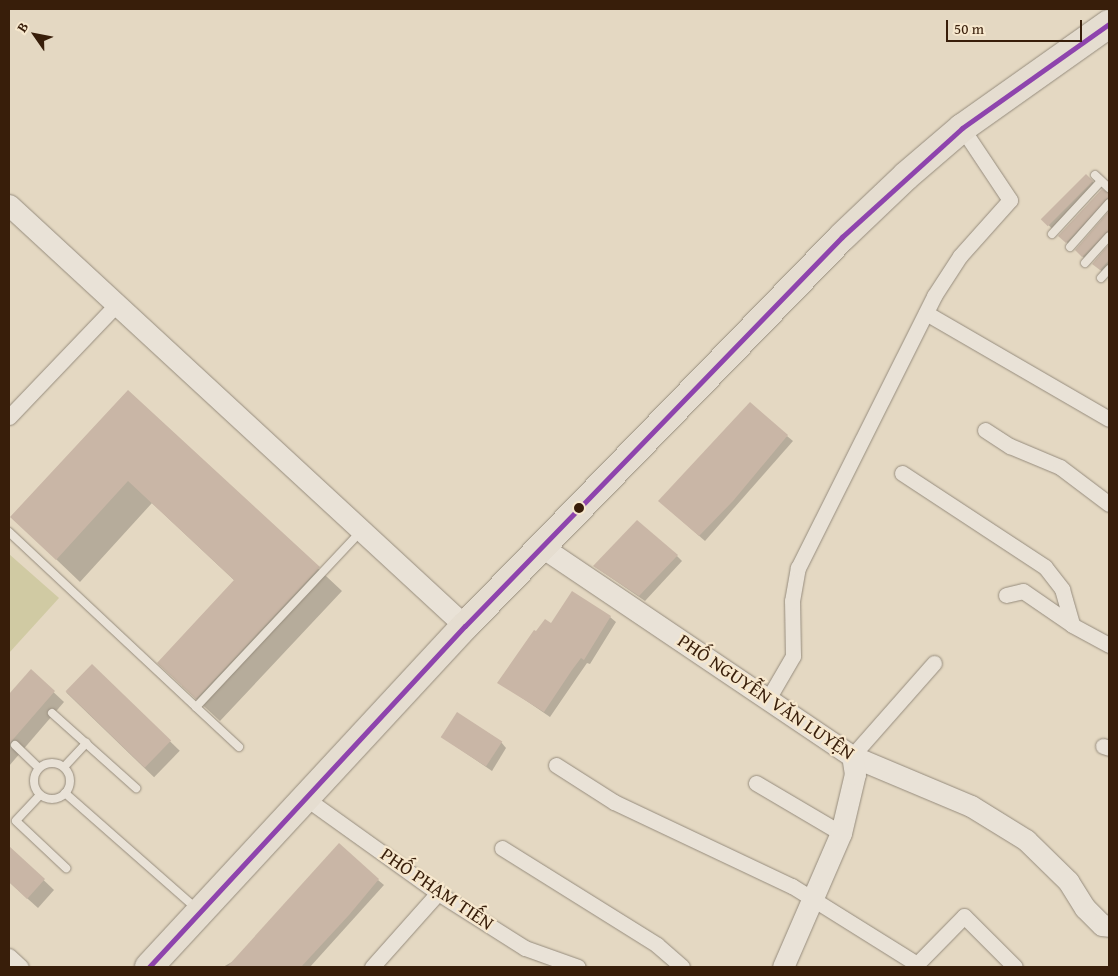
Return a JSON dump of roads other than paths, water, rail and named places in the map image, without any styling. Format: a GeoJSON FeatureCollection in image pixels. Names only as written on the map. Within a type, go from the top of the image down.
{"type":"FeatureCollection","features":[{"type":"Feature","properties":{"kind":"highway"},"geometry":{"type":"LineString","coordinates":[[149,967],[464,626],[842,237],[906,176],[962,128],[1109,24]]}},
{"type":"Feature","properties":{"kind":"street"},"geometry":{"type":"LineString","coordinates":[[768,700],[793,656],[792,601],[798,568],[926,313],[960,256],[1010,200],[962,128]]}},
{"type":"Feature","properties":{"kind":"street"},"geometry":{"type":"LineString","coordinates":[[9,205],[115,306],[464,626]]}},
{"type":"Feature","properties":{"kind":"street"},"geometry":{"type":"LineString","coordinates":[[9,417],[115,306]]}},
{"type":"Feature","properties":{"kind":"street"},"geometry":{"type":"LineString","coordinates":[[926,313],[1109,419]]}},
{"type":"Feature","properties":{"kind":"street"},"geometry":{"type":"LineString","coordinates":[[985,430],[1010,446],[1060,467],[1109,504]]}},
{"type":"Feature","properties":{"kind":"street"},"geometry":{"type":"LineString","coordinates":[[902,473],[1045,567],[1062,589],[1072,625]]}},
{"type":"Feature","properties":{"kind":"street","name":"PHỐ NGUYỄN VĂN LUYỆN"},"geometry":{"type":"LineString","coordinates":[[542,547],[852,756],[971,806],[1026,840],[1068,881],[1085,908],[1102,925],[1109,926]]}},
{"type":"Feature","properties":{"kind":"street"},"geometry":{"type":"LineString","coordinates":[[1006,595],[1023,590],[1072,625],[1109,645]]}},
{"type":"Feature","properties":{"kind":"street"},"geometry":{"type":"LineString","coordinates":[[783,967],[841,833],[855,774],[852,756],[934,663]]}},
{"type":"Feature","properties":{"kind":"street"},"geometry":{"type":"LineString","coordinates":[[556,764],[614,802],[812,899],[917,964],[964,916],[1015,967]]}},
{"type":"Feature","properties":{"kind":"street"},"geometry":{"type":"LineString","coordinates":[[756,783],[841,833]]}},
{"type":"Feature","properties":{"kind":"street","name":"PHỐ PHẠM TIẾN"},"geometry":{"type":"LineString","coordinates":[[304,797],[438,893],[525,948],[578,967]]}},
{"type":"Feature","properties":{"kind":"street"},"geometry":{"type":"LineString","coordinates":[[502,848],[658,945],[682,967]]}},
{"type":"Feature","properties":{"kind":"street"},"geometry":{"type":"LineString","coordinates":[[372,967],[438,893]]}},
{"type":"Feature","properties":{"kind":"street"},"geometry":{"type":"LineString","coordinates":[[9,956],[21,967]]}},
{"type":"Feature","properties":{"kind":"lane"},"geometry":{"type":"LineString","coordinates":[[1095,175],[1109,188]]}},
{"type":"Feature","properties":{"kind":"lane"},"geometry":{"type":"LineString","coordinates":[[1052,234],[1101,181]]}},
{"type":"Feature","properties":{"kind":"lane"},"geometry":{"type":"LineString","coordinates":[[1070,247],[1109,203]]}},
{"type":"Feature","properties":{"kind":"lane"},"geometry":{"type":"LineString","coordinates":[[1085,263],[1109,236]]}},
{"type":"Feature","properties":{"kind":"lane"},"geometry":{"type":"LineString","coordinates":[[1100,278],[1109,269]]}},
{"type":"Feature","properties":{"kind":"lane"},"geometry":{"type":"LineString","coordinates":[[9,532],[238,747]]}},
{"type":"Feature","properties":{"kind":"lane"},"geometry":{"type":"LineString","coordinates":[[196,707],[361,532]]}},
{"type":"Feature","properties":{"kind":"lane"},"geometry":{"type":"LineString","coordinates":[[52,714],[136,788]]}},
{"type":"Feature","properties":{"kind":"lane"},"geometry":{"type":"LineString","coordinates":[[64,767],[86,743]]}},
{"type":"Feature","properties":{"kind":"lane"},"geometry":{"type":"LineString","coordinates":[[14,745],[39,768]]}},
{"type":"Feature","properties":{"kind":"lane"},"geometry":{"type":"LineString","coordinates":[[50,762],[64,767],[70,780],[66,793],[51,799],[40,795],[34,784],[39,768],[50,762]]}},
{"type":"Feature","properties":{"kind":"lane"},"geometry":{"type":"LineString","coordinates":[[66,793],[201,912]]}},
{"type":"Feature","properties":{"kind":"lane"},"geometry":{"type":"LineString","coordinates":[[16,821],[40,795]]}},
{"type":"Feature","properties":{"kind":"lane"},"geometry":{"type":"LineString","coordinates":[[9,814],[66,868]]}}]}
